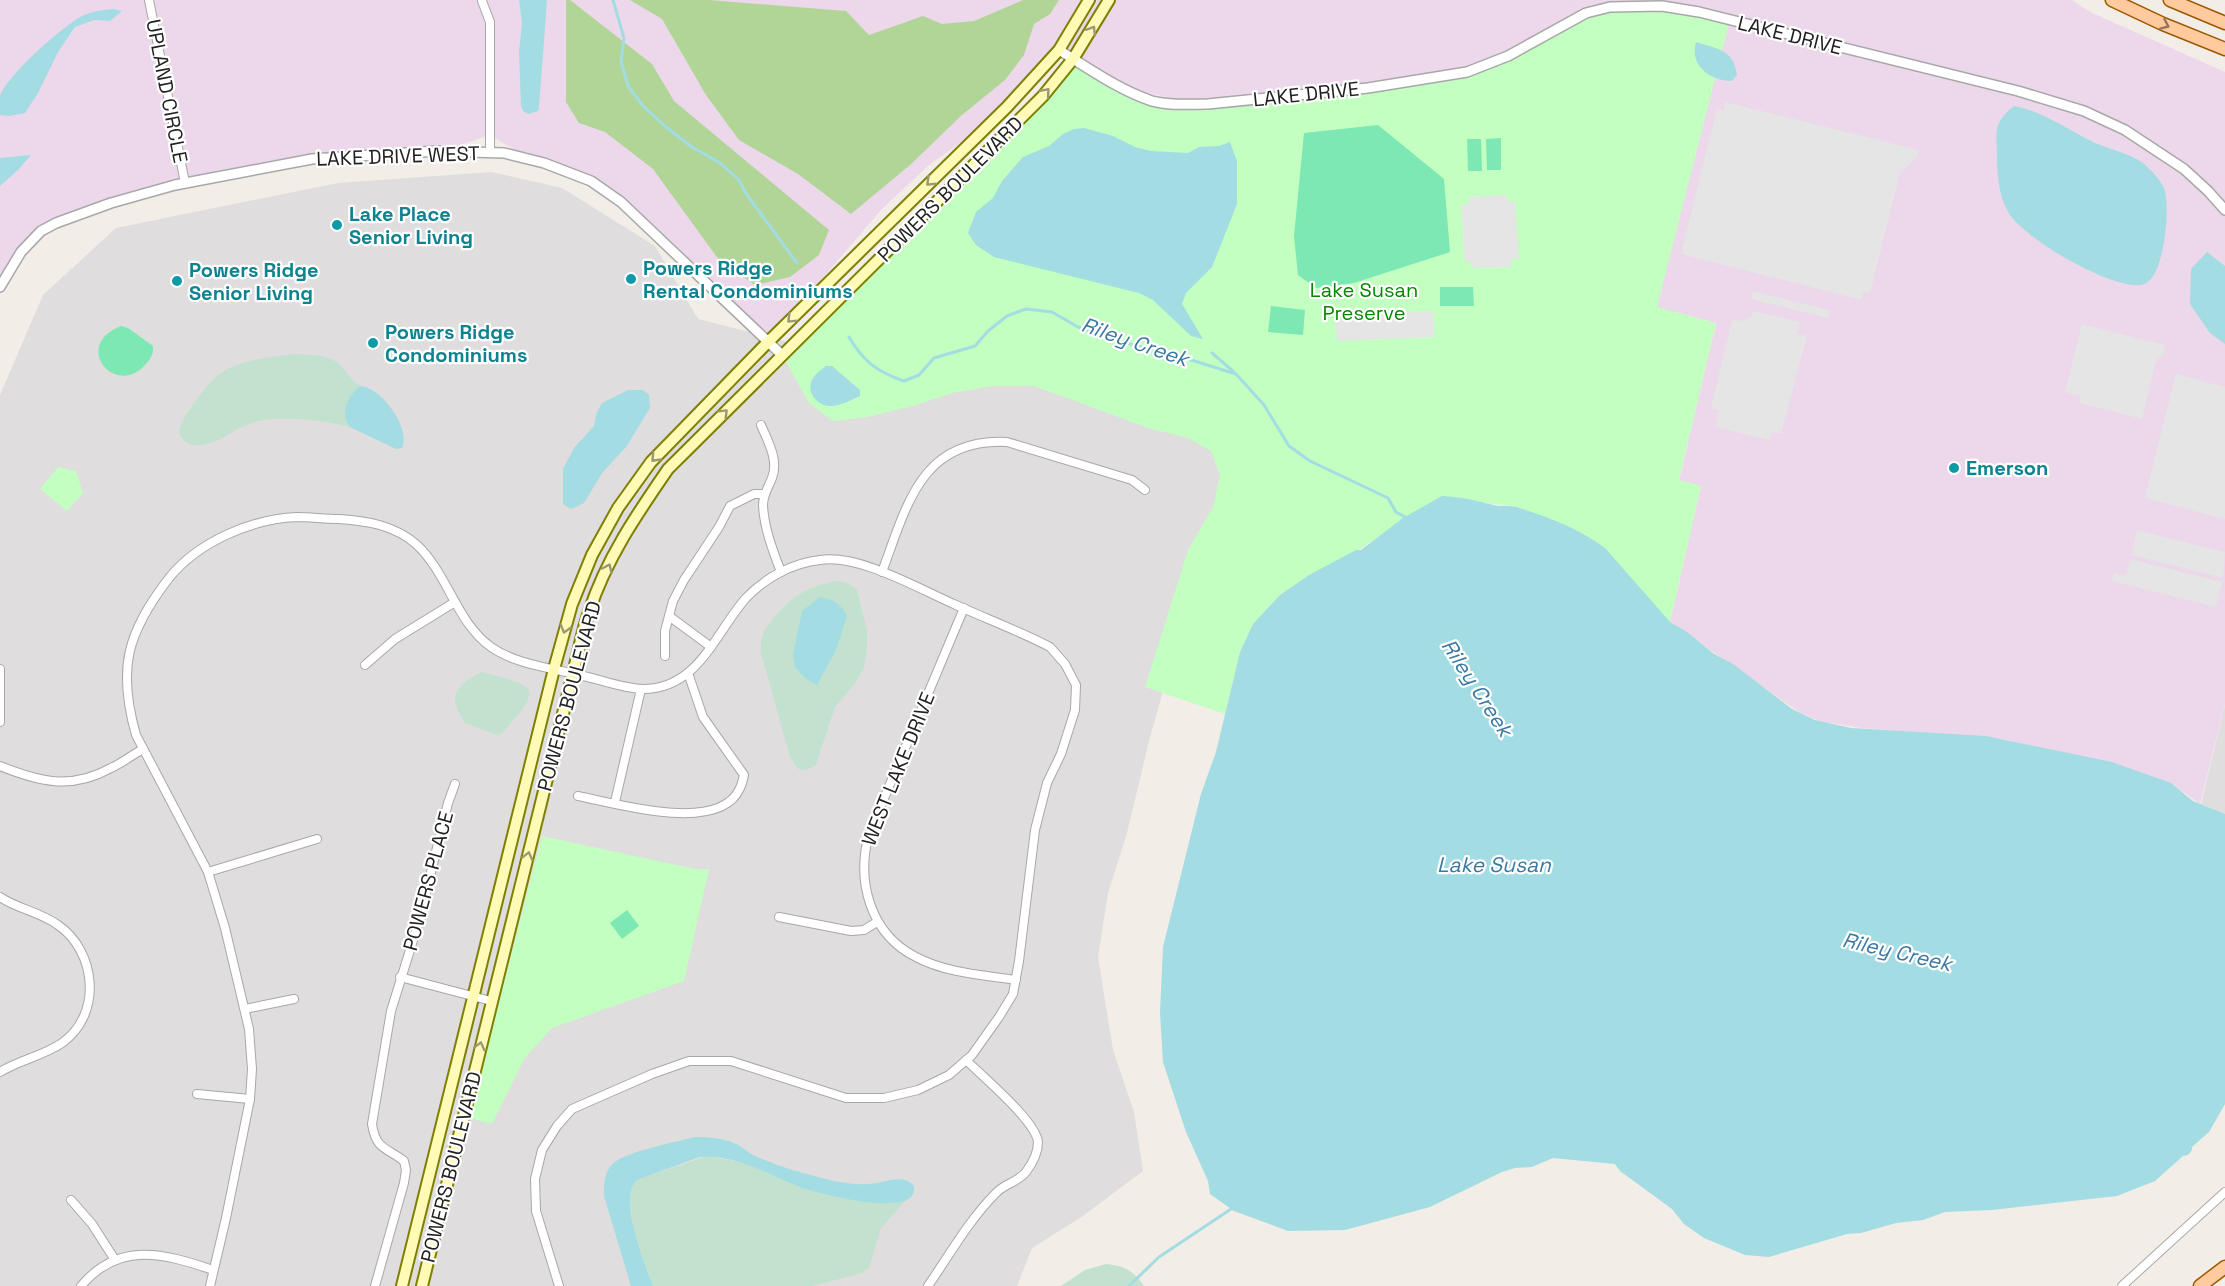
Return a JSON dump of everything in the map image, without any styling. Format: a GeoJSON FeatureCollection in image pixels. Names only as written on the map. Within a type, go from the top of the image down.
{"type":"FeatureCollection","features":[{"type":"Feature","properties":{"kind":"main road","name":"POWERS BOULEVARD"},"geometry":{"type":"LineString","coordinates":[[402,1286],[554,669],[572,604],[592,555],[618,508],[651,462],[767,343],[1003,112],[1059,50],[1089,0]]}},
{"type":"Feature","properties":{"kind":"main road","name":"POWERS BOULEVARD"},"geometry":{"type":"LineString","coordinates":[[422,1286],[573,673],[589,611],[608,565],[632,523],[668,469],[1043,96],[1074,59],[1109,0]]}},
{"type":"Feature","properties":{"kind":"main road"},"geometry":{"type":"LineString","coordinates":[[2112,0],[2190,36],[2225,49]]}},
{"type":"Feature","properties":{"kind":"main road"},"geometry":{"type":"LineString","coordinates":[[2170,0],[2225,23]]}},
{"type":"Feature","properties":{"kind":"main road"},"geometry":{"type":"LineString","coordinates":[[2200,1286],[2225,1267]]}},
{"type":"Feature","properties":{"kind":"street","name":"UPLAND CIRCLE"},"geometry":{"type":"LineString","coordinates":[[149,0],[185,183]]}},
{"type":"Feature","properties":{"kind":"street"},"geometry":{"type":"LineString","coordinates":[[482,1],[490,22],[490,153]]}},
{"type":"Feature","properties":{"kind":"street","name":"LAKE DRIVE"},"geometry":{"type":"LineString","coordinates":[[1059,50],[1109,81],[1153,101],[1181,105],[1368,87],[1468,72],[1508,56],[1586,13],[1610,7],[1662,6],[1699,12],[2008,88],[2084,111],[2125,130],[2184,169],[2208,190],[2225,210]]}},
{"type":"Feature","properties":{"kind":"street","name":"LAKE DRIVE WEST"},"geometry":{"type":"LineString","coordinates":[[0,287],[21,252],[40,231],[111,203],[185,183],[312,159],[437,151],[504,153],[543,163],[591,181],[627,208],[782,355]]}},
{"type":"Feature","properties":{"kind":"street"},"geometry":{"type":"LineString","coordinates":[[761,425],[775,463],[773,476],[765,494],[764,520],[781,572]]}},
{"type":"Feature","properties":{"kind":"street"},"geometry":{"type":"LineString","coordinates":[[882,572],[911,498],[927,472],[947,453],[967,444],[986,441],[1007,442],[1132,480],[1145,490]]}},
{"type":"Feature","properties":{"kind":"street"},"geometry":{"type":"LineString","coordinates":[[665,656],[665,631],[669,615],[684,580],[730,506],[754,494],[765,494]]}},
{"type":"Feature","properties":{"kind":"street"},"geometry":{"type":"LineString","coordinates":[[210,1286],[250,1099],[252,1069],[245,1009],[225,928],[208,872],[135,735],[126,685],[129,654],[136,628],[155,597],[176,570],[219,539],[268,520],[298,517],[360,520],[382,525],[399,532],[415,543],[430,558],[454,602],[476,632],[491,647],[520,661],[641,689],[675,683],[688,673],[711,647],[746,598],[768,579],[791,567],[821,559],[847,561],[882,572],[1050,646],[1065,664],[1076,685],[1075,710],[1061,754],[1047,783],[1035,830],[1016,980],[1012,994],[999,1017],[966,1060],[949,1075],[918,1090],[884,1098],[846,1098],[730,1061],[689,1061],[652,1074],[572,1109],[557,1126],[542,1150],[535,1179],[536,1211],[559,1286]]}},
{"type":"Feature","properties":{"kind":"street"},"geometry":{"type":"LineString","coordinates":[[365,665],[395,639],[454,602]]}},
{"type":"Feature","properties":{"kind":"street","name":"WEST LAKE DRIVE"},"geometry":{"type":"LineString","coordinates":[[964,608],[869,834],[864,854],[866,891],[877,922],[898,945],[916,957],[957,970],[1016,980]]}},
{"type":"Feature","properties":{"kind":"street"},"geometry":{"type":"LineString","coordinates":[[669,615],[711,647]]}},
{"type":"Feature","properties":{"kind":"street"},"geometry":{"type":"LineString","coordinates":[[0,669],[0,722]]}},
{"type":"Feature","properties":{"kind":"street"},"geometry":{"type":"LineString","coordinates":[[578,796],[661,813],[688,813],[713,810],[731,799],[740,790],[744,775],[703,717],[688,673]]}},
{"type":"Feature","properties":{"kind":"street"},"geometry":{"type":"LineString","coordinates":[[615,802],[641,689]]}},
{"type":"Feature","properties":{"kind":"street"},"geometry":{"type":"LineString","coordinates":[[0,766],[31,779],[74,780],[111,768],[143,749]]}},
{"type":"Feature","properties":{"kind":"street","name":"POWERS PLACE"},"geometry":{"type":"LineString","coordinates":[[375,1286],[406,1170],[404,1161],[379,1146],[374,1137],[372,1124],[391,1011],[419,921],[448,803],[455,784]]}},
{"type":"Feature","properties":{"kind":"street"},"geometry":{"type":"LineString","coordinates":[[208,872],[317,839]]}},
{"type":"Feature","properties":{"kind":"street"},"geometry":{"type":"LineString","coordinates":[[0,897],[13,906],[56,923],[70,934],[81,949],[90,984],[89,999],[84,1014],[77,1029],[63,1043],[0,1072]]}},
{"type":"Feature","properties":{"kind":"street"},"geometry":{"type":"LineString","coordinates":[[778,917],[851,932],[864,930],[877,922]]}},
{"type":"Feature","properties":{"kind":"street","name":"POWERS PLACE"},"geometry":{"type":"LineString","coordinates":[[400,977],[492,1001]]}},
{"type":"Feature","properties":{"kind":"street"},"geometry":{"type":"LineString","coordinates":[[245,1009],[294,999]]}},
{"type":"Feature","properties":{"kind":"street"},"geometry":{"type":"LineString","coordinates":[[928,1286],[978,1212],[998,1190],[1024,1174],[1036,1152],[1038,1142],[1035,1131],[1005,1096],[966,1060]]}},
{"type":"Feature","properties":{"kind":"street"},"geometry":{"type":"LineString","coordinates":[[197,1094],[250,1099]]}},
{"type":"Feature","properties":{"kind":"street"},"geometry":{"type":"LineString","coordinates":[[2122,1286],[2225,1192]]}},
{"type":"Feature","properties":{"kind":"street"},"geometry":{"type":"LineString","coordinates":[[70,1200],[92,1224],[115,1260]]}},
{"type":"Feature","properties":{"kind":"street"},"geometry":{"type":"LineString","coordinates":[[81,1286],[93,1271],[124,1256],[143,1254],[189,1262],[213,1270]]}},
{"type":"Feature","properties":{"kind":"shaded area"},"geometry":{"type":"Polygon","coordinates":[[[0,0],[2072,0],[2090,12],[2225,72],[2225,704],[2200,804],[2175,786],[2003,739],[1861,728],[1819,721],[1799,712],[1670,622],[1701,486],[1679,481],[1716,323],[1657,308],[1468,72],[1196,104],[1123,87],[1059,50],[1003,112],[929,165],[881,210],[767,343],[640,220],[574,174],[529,159],[490,135],[443,151],[265,168],[119,201],[36,236],[15,261],[0,294],[0,0]]]}},
{"type":"Feature","properties":{"kind":"shaded area"},"geometry":{"type":"Polygon","coordinates":[[[1725,102],[1919,150],[1917,157],[1900,173],[1870,293],[1863,292],[1862,300],[1681,254],[1717,109],[1724,111],[1725,102]]]}},
{"type":"Feature","properties":{"kind":"shaded area"},"geometry":{"type":"Polygon","coordinates":[[[492,172],[562,188],[655,246],[698,319],[831,353],[1129,367],[1237,466],[1178,639],[1150,737],[1127,833],[1108,893],[1098,957],[1113,1050],[1134,1112],[1143,1171],[1083,1216],[1032,1248],[1017,1286],[0,1286],[0,395],[43,295],[116,228],[338,183],[492,172]]]}},
{"type":"Feature","properties":{"kind":"shaded area"},"geometry":{"type":"Polygon","coordinates":[[[1507,195],[1506,201],[1515,201],[1519,259],[1512,259],[1511,267],[1473,268],[1472,262],[1465,262],[1461,205],[1469,204],[1469,197],[1507,195]]]}},
{"type":"Feature","properties":{"kind":"shaded area"},"geometry":{"type":"Polygon","coordinates":[[[1753,291],[1830,310],[1828,318],[1751,299],[1753,291]]]}},
{"type":"Feature","properties":{"kind":"shaded area"},"geometry":{"type":"Polygon","coordinates":[[[1433,311],[1434,337],[1337,341],[1335,315],[1433,311]]]}},
{"type":"Feature","properties":{"kind":"shaded area"},"geometry":{"type":"Polygon","coordinates":[[[1753,311],[1800,322],[1797,334],[1807,336],[1781,434],[1772,432],[1770,440],[1715,427],[1719,410],[1711,408],[1732,320],[1740,321],[1752,317],[1753,311]]]}},
{"type":"Feature","properties":{"kind":"shaded area"},"geometry":{"type":"Polygon","coordinates":[[[2082,324],[2165,345],[2164,353],[2156,361],[2142,419],[2079,403],[2081,396],[2065,392],[2082,324]]]}},
{"type":"Feature","properties":{"kind":"shaded area"},"geometry":{"type":"Polygon","coordinates":[[[2176,374],[2225,387],[2225,519],[2145,498],[2176,374]]]}},
{"type":"Feature","properties":{"kind":"shaded area"},"geometry":{"type":"Polygon","coordinates":[[[2137,530],[2225,552],[2223,578],[2131,555],[2137,530]]]}},
{"type":"Feature","properties":{"kind":"shaded area"},"geometry":{"type":"Polygon","coordinates":[[[2130,559],[2222,582],[2216,607],[2112,581],[2114,573],[2126,576],[2130,559]]]}},
{"type":"Feature","properties":{"kind":"shaded area"},"geometry":{"type":"Polygon","coordinates":[[[2225,705],[2225,814],[2201,804],[2225,705]]]}},
{"type":"Feature","properties":{"kind":"green space"},"geometry":{"type":"Polygon","coordinates":[[[566,0],[570,0],[652,64],[674,101],[829,230],[819,255],[790,277],[755,285],[719,260],[653,169],[605,132],[579,123],[566,102],[566,0]]]}},
{"type":"Feature","properties":{"kind":"green space"},"geometry":{"type":"Polygon","coordinates":[[[630,0],[709,0],[846,11],[869,35],[923,16],[942,24],[974,21],[1023,0],[1059,0],[1050,14],[1034,24],[1024,55],[1005,80],[962,115],[910,165],[851,214],[798,174],[739,140],[706,95],[662,19],[630,0]]]}},
{"type":"Feature","properties":{"kind":"green space","name":"Lake Susan Preserve"},"geometry":{"type":"Polygon","coordinates":[[[1662,6],[1730,20],[1657,307],[1716,323],[1679,480],[1701,486],[1670,622],[1513,506],[1486,503],[1380,536],[1347,557],[1309,575],[1280,595],[1253,624],[1240,652],[1225,714],[1145,687],[1188,550],[1213,507],[1220,475],[1211,451],[1188,438],[1148,428],[1034,386],[993,386],[952,393],[913,406],[867,417],[833,421],[809,403],[782,355],[1073,59],[1153,101],[1181,105],[1467,72],[1586,13],[1662,6]]]}},
{"type":"Feature","properties":{"kind":"green space"},"geometry":{"type":"Polygon","coordinates":[[[1378,125],[1444,179],[1450,252],[1354,283],[1316,288],[1298,275],[1294,236],[1304,133],[1378,125]]]}},
{"type":"Feature","properties":{"kind":"green space"},"geometry":{"type":"Polygon","coordinates":[[[1501,138],[1501,170],[1487,170],[1486,139],[1501,138]]]}},
{"type":"Feature","properties":{"kind":"green space"},"geometry":{"type":"Polygon","coordinates":[[[1467,139],[1481,139],[1482,171],[1468,171],[1467,139]]]}},
{"type":"Feature","properties":{"kind":"green space"},"geometry":{"type":"Polygon","coordinates":[[[1440,287],[1473,287],[1474,306],[1440,306],[1440,287]]]}},
{"type":"Feature","properties":{"kind":"green space"},"geometry":{"type":"Polygon","coordinates":[[[1271,306],[1305,310],[1303,335],[1268,332],[1271,306]]]}},
{"type":"Feature","properties":{"kind":"green space"},"geometry":{"type":"Polygon","coordinates":[[[121,326],[128,328],[153,346],[153,349],[151,357],[144,366],[132,374],[121,376],[111,372],[103,365],[99,355],[100,345],[107,334],[121,326]]]}},
{"type":"Feature","properties":{"kind":"green space"},"geometry":{"type":"Polygon","coordinates":[[[295,354],[322,356],[334,360],[360,386],[355,390],[346,422],[350,427],[314,420],[287,418],[251,423],[203,445],[188,443],[181,437],[180,428],[185,416],[219,375],[247,362],[295,354]]]}},
{"type":"Feature","properties":{"kind":"green space"},"geometry":{"type":"Polygon","coordinates":[[[58,467],[76,471],[83,493],[67,511],[40,489],[58,467]]]}},
{"type":"Feature","properties":{"kind":"green space"},"geometry":{"type":"Polygon","coordinates":[[[838,581],[850,584],[857,590],[867,630],[864,667],[856,682],[835,707],[816,764],[802,770],[796,766],[789,753],[762,657],[761,640],[767,627],[792,600],[809,589],[838,581]]]}},
{"type":"Feature","properties":{"kind":"green space"},"geometry":{"type":"Polygon","coordinates":[[[482,672],[519,683],[528,689],[528,699],[524,706],[499,736],[464,722],[456,705],[456,695],[461,686],[482,672]]]}},
{"type":"Feature","properties":{"kind":"green space"},"geometry":{"type":"Polygon","coordinates":[[[542,836],[695,869],[709,869],[684,981],[552,1028],[524,1059],[492,1124],[469,1118],[542,836]]]}},
{"type":"Feature","properties":{"kind":"green space"},"geometry":{"type":"Polygon","coordinates":[[[627,910],[639,926],[622,939],[610,923],[627,910]]]}},
{"type":"Feature","properties":{"kind":"green space"},"geometry":{"type":"Polygon","coordinates":[[[707,1156],[744,1163],[805,1188],[890,1204],[904,1202],[881,1228],[869,1268],[862,1273],[813,1286],[653,1286],[634,1234],[629,1192],[631,1185],[637,1180],[707,1156]]]}},
{"type":"Feature","properties":{"kind":"green space"},"geometry":{"type":"Polygon","coordinates":[[[1106,1264],[1128,1270],[1144,1286],[1061,1286],[1085,1270],[1106,1264]]]}},
{"type":"Feature","properties":{"kind":"water"},"geometry":{"type":"Polygon","coordinates":[[[519,0],[547,0],[539,107],[538,111],[528,114],[521,106],[519,52],[522,23],[519,0]]]}},
{"type":"Feature","properties":{"kind":"water"},"geometry":{"type":"Polygon","coordinates":[[[114,9],[122,11],[110,21],[94,20],[75,27],[58,52],[38,93],[25,113],[0,115],[0,97],[4,88],[23,65],[73,21],[94,12],[114,9]]]}},
{"type":"Feature","properties":{"kind":"water"},"geometry":{"type":"Polygon","coordinates":[[[1696,42],[1729,55],[1737,75],[1732,81],[1710,75],[1699,65],[1695,51],[1696,42]]]}},
{"type":"Feature","properties":{"kind":"water"},"geometry":{"type":"Polygon","coordinates":[[[2014,106],[2043,116],[2095,143],[2137,159],[2160,181],[2166,194],[2165,237],[2158,266],[2146,283],[2127,284],[2089,271],[2048,248],[2017,223],[2008,212],[2002,198],[1997,169],[1997,132],[2003,117],[2014,106]]]}},
{"type":"Feature","properties":{"kind":"water"},"geometry":{"type":"Polygon","coordinates":[[[1084,128],[1113,136],[1135,147],[1151,151],[1188,153],[1199,147],[1219,146],[1230,142],[1237,161],[1237,204],[1212,267],[1186,293],[1182,304],[1203,339],[1191,336],[1153,300],[1139,293],[994,257],[976,245],[968,233],[976,212],[993,198],[1002,181],[1023,157],[1049,146],[1063,134],[1084,128]]]}},
{"type":"Feature","properties":{"kind":"water"},"geometry":{"type":"Polygon","coordinates":[[[31,155],[18,170],[0,186],[0,158],[31,155]]]}},
{"type":"Feature","properties":{"kind":"water"},"geometry":{"type":"Polygon","coordinates":[[[2207,252],[2225,266],[2225,344],[2210,333],[2190,304],[2191,269],[2207,252]]]}},
{"type":"Feature","properties":{"kind":"water"},"geometry":{"type":"Polygon","coordinates":[[[826,366],[832,366],[860,390],[860,396],[832,406],[818,402],[812,394],[812,380],[826,366]]]}},
{"type":"Feature","properties":{"kind":"water"},"geometry":{"type":"Polygon","coordinates":[[[360,386],[377,393],[392,410],[402,430],[404,440],[402,448],[396,449],[350,427],[345,416],[346,405],[360,386]]]}},
{"type":"Feature","properties":{"kind":"water"},"geometry":{"type":"Polygon","coordinates":[[[628,390],[643,390],[649,395],[650,408],[626,447],[602,473],[584,503],[571,509],[563,504],[563,469],[574,448],[594,426],[602,403],[628,390]]]}},
{"type":"Feature","properties":{"kind":"water","name":"Lake Susan"},"geometry":{"type":"Polygon","coordinates":[[[1442,496],[1496,506],[1516,507],[1551,519],[1585,535],[1605,548],[1670,622],[1687,632],[1714,654],[1733,664],[1792,709],[1815,720],[1851,728],[1986,736],[2112,762],[2171,783],[2193,801],[2225,814],[2225,1104],[2209,1132],[2192,1147],[2188,1155],[2183,1156],[2155,1181],[2117,1196],[1992,1210],[1945,1212],[1923,1220],[1896,1223],[1861,1233],[1847,1234],[1769,1257],[1745,1255],[1704,1238],[1684,1224],[1672,1209],[1620,1171],[1615,1164],[1553,1158],[1532,1167],[1515,1168],[1502,1172],[1430,1207],[1345,1230],[1288,1231],[1234,1211],[1210,1194],[1208,1181],[1186,1132],[1163,1062],[1160,1012],[1163,947],[1201,794],[1216,752],[1240,652],[1253,624],[1280,595],[1309,575],[1356,550],[1361,550],[1403,518],[1442,496]]]}},
{"type":"Feature","properties":{"kind":"water"},"geometry":{"type":"Polygon","coordinates":[[[820,597],[836,603],[847,616],[836,650],[817,685],[805,678],[795,667],[793,654],[802,611],[820,597]]]}},
{"type":"Feature","properties":{"kind":"water"},"geometry":{"type":"Polygon","coordinates":[[[695,1137],[726,1140],[772,1163],[836,1181],[873,1184],[904,1180],[914,1186],[914,1193],[902,1202],[859,1201],[805,1189],[734,1161],[716,1157],[699,1157],[637,1180],[632,1189],[631,1215],[639,1247],[653,1286],[631,1286],[604,1196],[607,1173],[611,1165],[631,1154],[695,1137]]]}},
{"type":"Feature","properties":{"kind":"waterway","name":"Riley Creek"},"geometry":{"type":"LineString","coordinates":[[613,0],[624,38],[621,61],[628,86],[643,106],[666,127],[692,147],[720,163],[738,179],[747,195],[797,263]]}},
{"type":"Feature","properties":{"kind":"waterway","name":"Riley Creek"},"geometry":{"type":"LineString","coordinates":[[849,337],[872,365],[904,381],[919,375],[934,358],[975,346],[988,331],[1007,316],[1026,309],[1052,312],[1078,327],[1111,339],[1236,374],[1264,405],[1289,446],[1310,461],[1388,498],[1396,512],[1406,520]]}},
{"type":"Feature","properties":{"kind":"waterway"},"geometry":{"type":"LineString","coordinates":[[1212,353],[1234,372]]}},
{"type":"Feature","properties":{"kind":"waterway"},"geometry":{"type":"LineString","coordinates":[[1129,1286],[1159,1257],[1234,1207]]}},
{"type":"Feature","properties":{"kind":"place","name":"Lake Place Senior Living"},"geometry":{"type":"Point","coordinates":[337,225]}},
{"type":"Feature","properties":{"kind":"place","name":"Powers Ridge Rental Condominiums"},"geometry":{"type":"Point","coordinates":[631,279]}},
{"type":"Feature","properties":{"kind":"place","name":"Powers Ridge Senior Living"},"geometry":{"type":"Point","coordinates":[177,281]}},
{"type":"Feature","properties":{"kind":"place","name":"Powers Ridge Condominiums"},"geometry":{"type":"Point","coordinates":[373,343]}},
{"type":"Feature","properties":{"kind":"place","name":"Emerson"},"geometry":{"type":"Point","coordinates":[1954,468]}}]}
